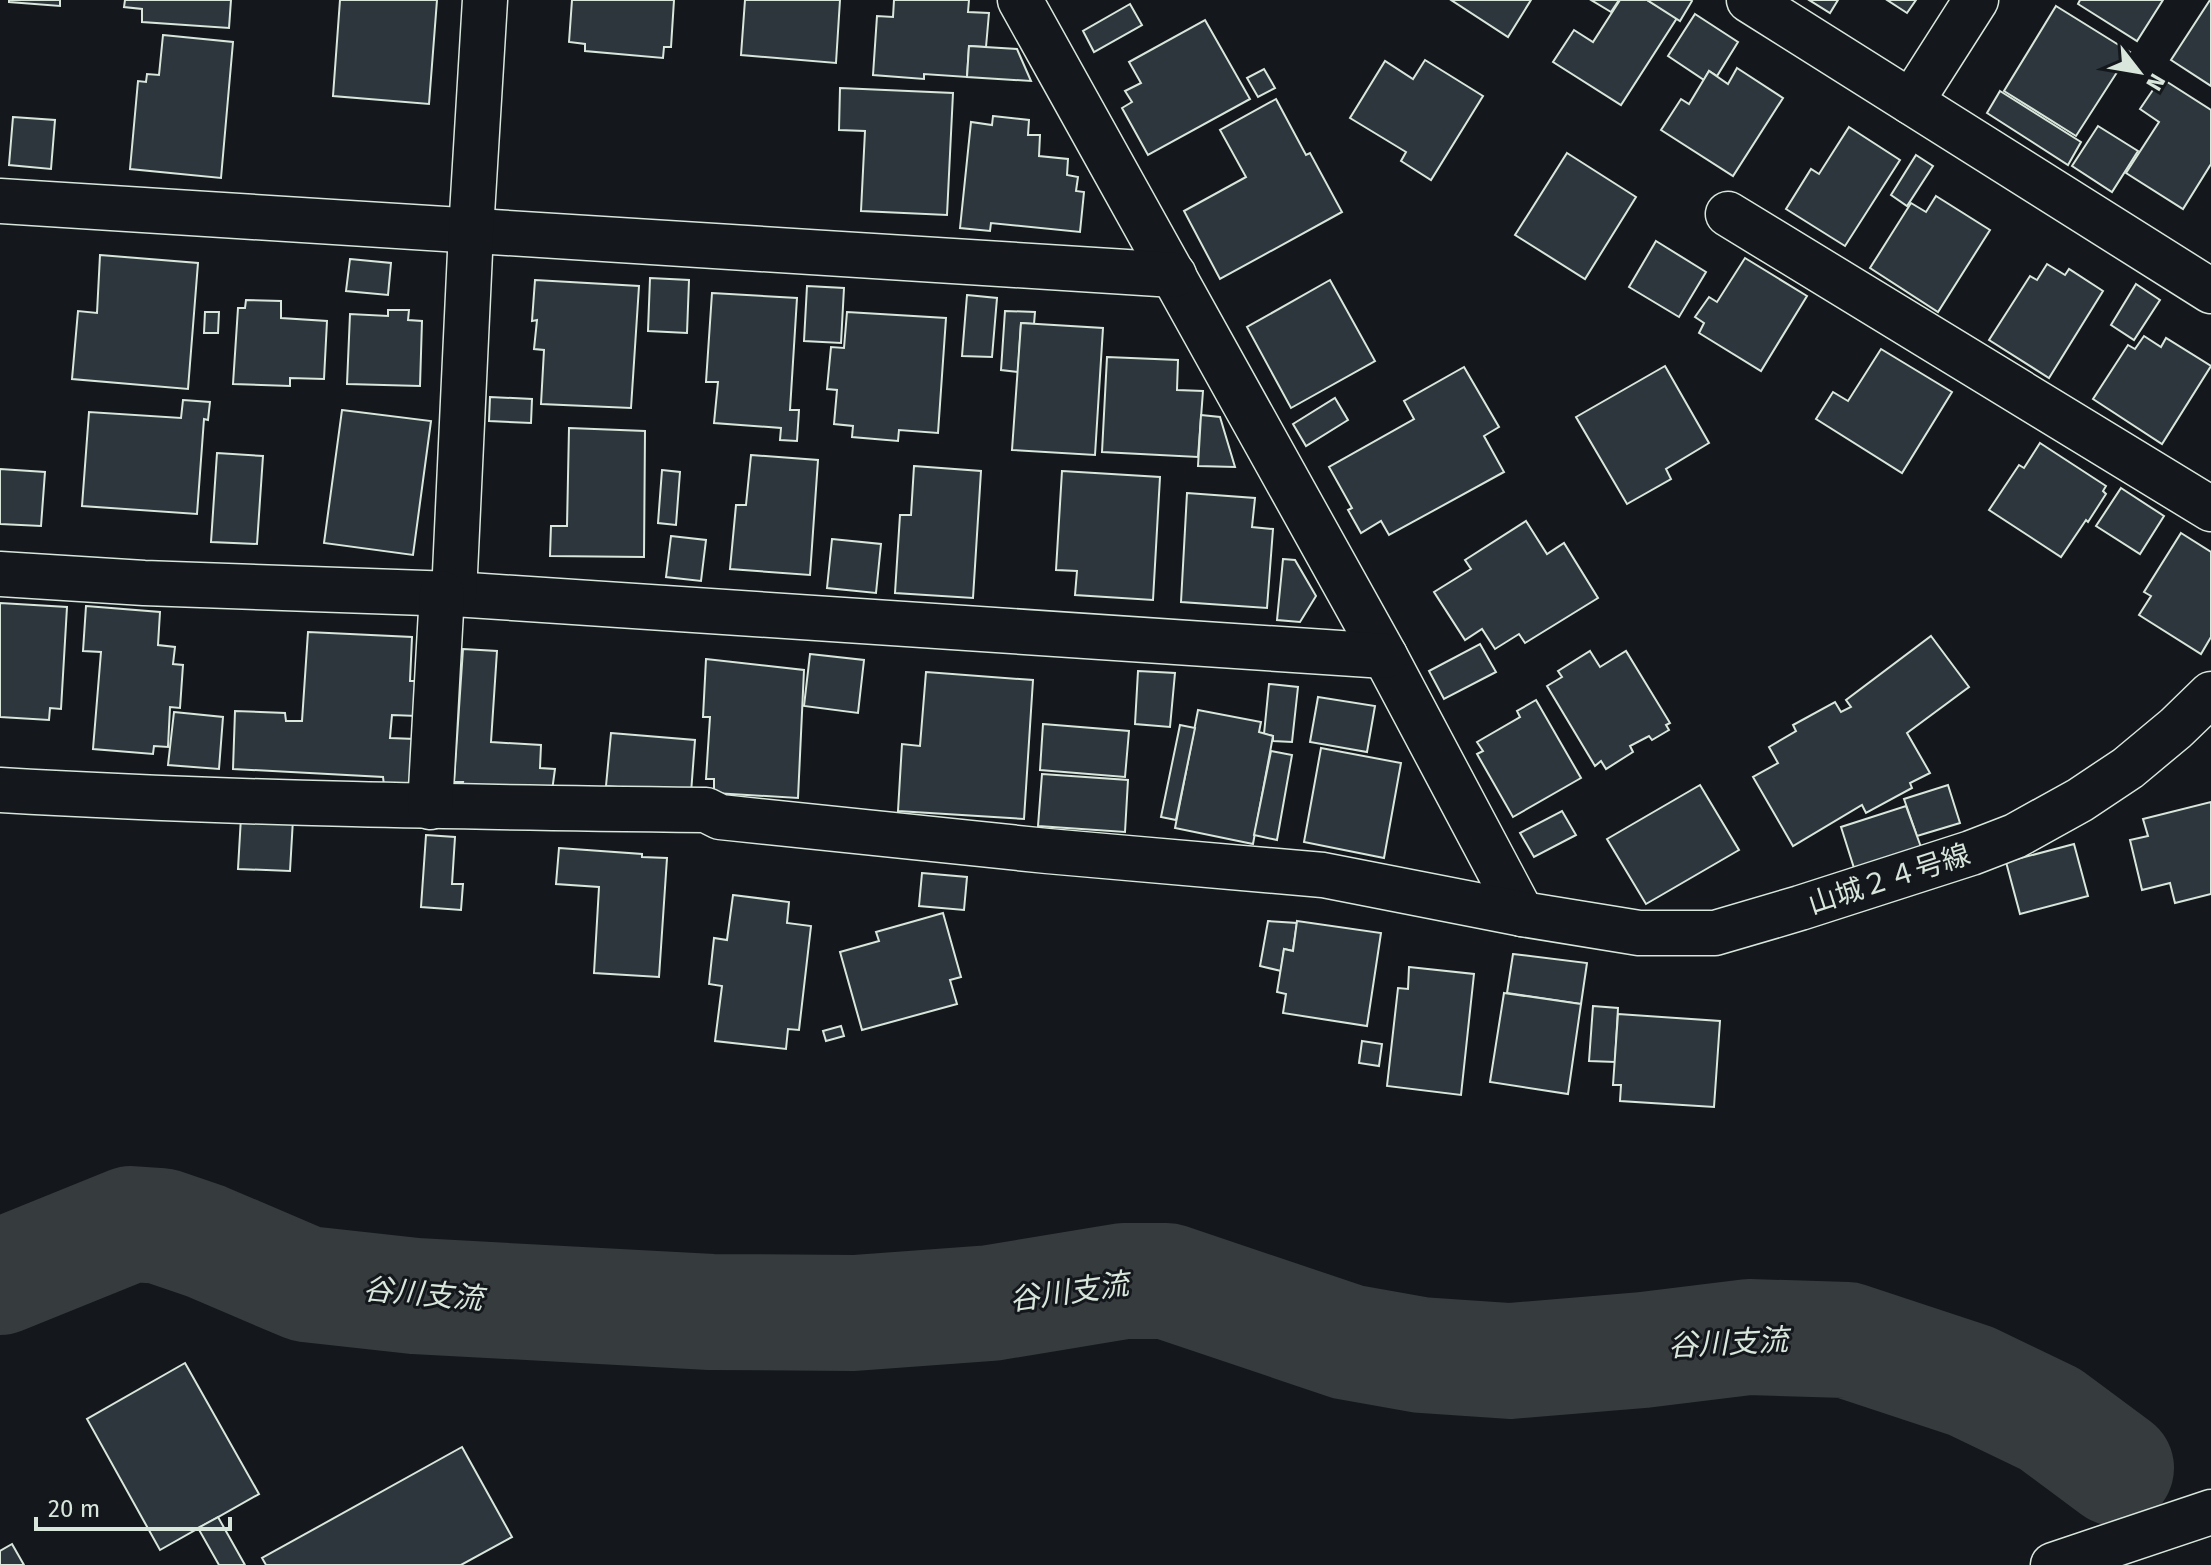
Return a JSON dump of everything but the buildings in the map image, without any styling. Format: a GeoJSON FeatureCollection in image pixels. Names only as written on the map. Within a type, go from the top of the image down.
{"type":"FeatureCollection","features":[{"type":"Feature","properties":{"kind":"street"},"geometry":{"type":"LineString","coordinates":[[430,807],[448,594],[485,0]]}},
{"type":"Feature","properties":{"kind":"street"},"geometry":{"type":"LineString","coordinates":[[1020,0],[1385,656],[1522,914]]}},
{"type":"Feature","properties":{"kind":"street"},"geometry":{"type":"LineString","coordinates":[[1749,0],[2211,291]]}},
{"type":"Feature","properties":{"kind":"street"},"geometry":{"type":"LineString","coordinates":[[1911,102],[1976,0]]}},
{"type":"Feature","properties":{"kind":"street"},"geometry":{"type":"LineString","coordinates":[[0,201],[1174,275]]}},
{"type":"Feature","properties":{"kind":"street"},"geometry":{"type":"LineString","coordinates":[[1728,214],[2211,509]]}},
{"type":"Feature","properties":{"kind":"street"},"geometry":{"type":"LineString","coordinates":[[0,574],[144,583],[448,594],[1385,656]]}},
{"type":"Feature","properties":{"kind":"street","name":"山城２４号線"},"geometry":{"type":"LineString","coordinates":[[0,790],[430,807],[706,810],[720,817],[1047,851],[1323,875],[1522,914],[1639,933],[1715,933],[1971,853],[2015,836],[2080,800],[2128,768],[2211,694]]}},
{"type":"Feature","properties":{"kind":"street"},"geometry":{"type":"LineString","coordinates":[[2053,1565],[2211,1512]]}},
{"type":"Feature","properties":{"kind":"waterway","name":"谷川支流"},"geometry":{"type":"LineString","coordinates":[[0,1277],[131,1224],[161,1226],[205,1241],[306,1284],[415,1296],[711,1312],[854,1313],[991,1303],[1124,1281],[1167,1281],[1348,1342],[1421,1355],[1510,1361],[1749,1337],[1847,1340],[1971,1381],[2050,1419],[2116,1468]]}}]}
